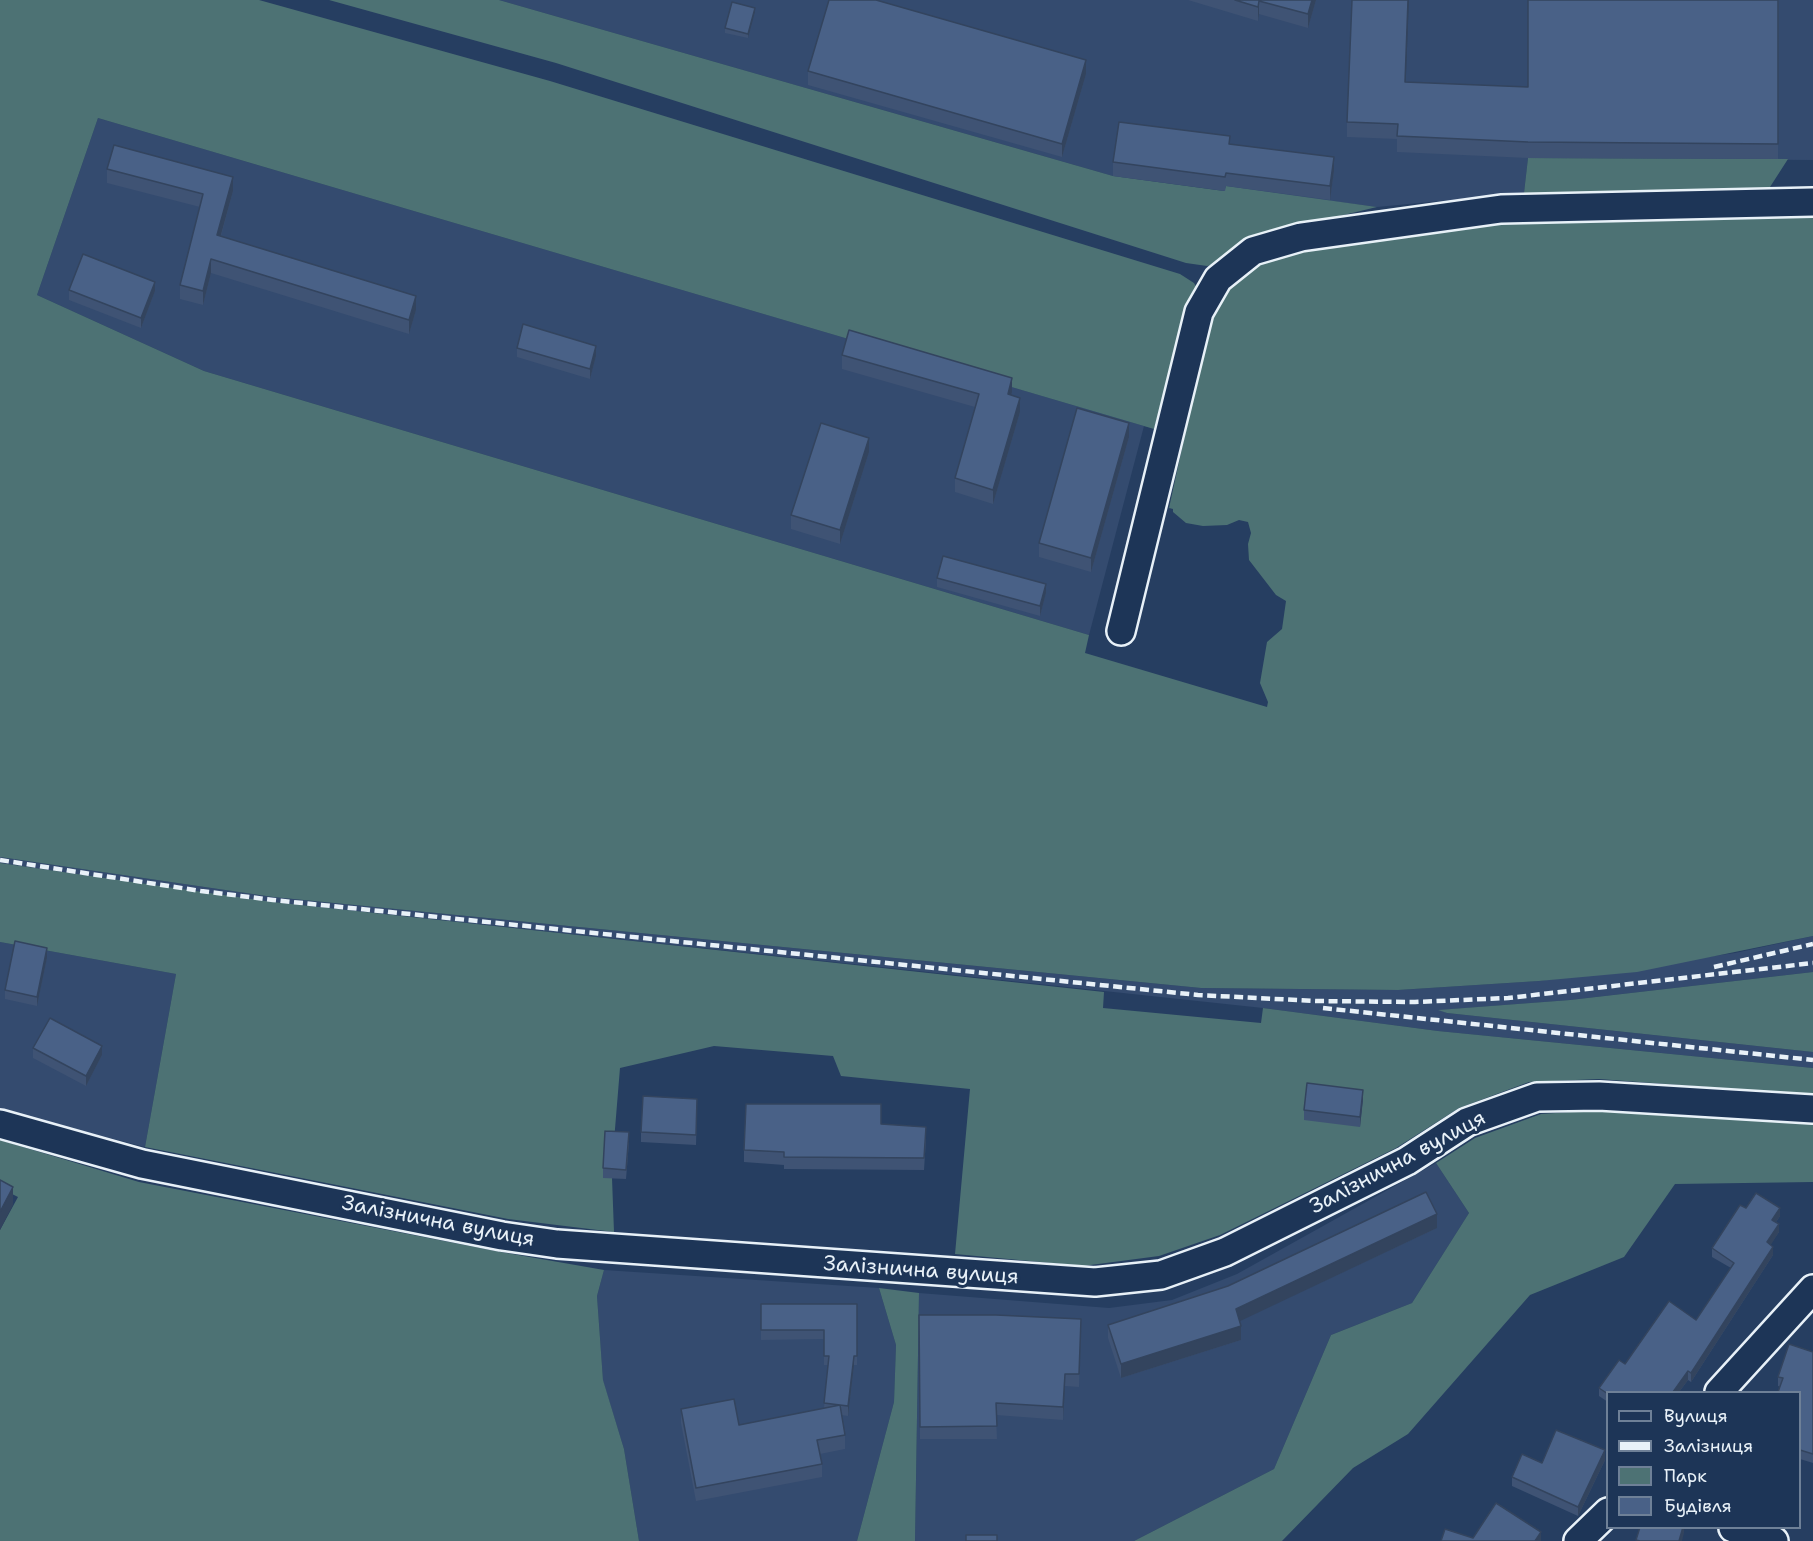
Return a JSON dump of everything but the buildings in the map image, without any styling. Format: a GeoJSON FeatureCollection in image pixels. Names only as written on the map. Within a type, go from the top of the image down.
{"type":"FeatureCollection","features":[{"type":"Feature","properties":{"kind":"street"},"geometry":{"type":"LineString","coordinates":[[1121,631],[1199,312],[1218,279],[1253,251],[1301,237],[1501,209],[1813,202]]}},
{"type":"Feature","properties":{"kind":"street","name":"Залізнична вулиця"},"geometry":{"type":"LineString","coordinates":[[0,1124],[142,1164],[502,1236],[557,1244],[1095,1282],[1161,1275],[1225,1252],[1407,1161],[1467,1122],[1537,1097],[1599,1096],[1813,1109]]}},
{"type":"Feature","properties":{"kind":"street"},"geometry":{"type":"LineString","coordinates":[[1720,1391],[1813,1289]]}},
{"type":"Feature","properties":{"kind":"street"},"geometry":{"type":"LineString","coordinates":[[1578,1541],[1606,1514]]}},
{"type":"Feature","properties":{"kind":"street"},"geometry":{"type":"LineString","coordinates":[[1739,1529],[1772,1541]]}},
{"type":"Feature","properties":{"kind":"shaded area"},"geometry":{"type":"Polygon","coordinates":[[[499,0],[1813,0],[1813,160],[1528,158],[1524,193],[1377,207],[1225,187],[1225,191],[1113,176],[499,0]]]}},
{"type":"Feature","properties":{"kind":"shaded area"},"geometry":{"type":"Polygon","coordinates":[[[98,118],[1144,426],[1089,635],[204,371],[37,295],[98,118]]]}},
{"type":"Feature","properties":{"kind":"shaded area"},"geometry":{"type":"Polygon","coordinates":[[[0,857],[273,897],[1201,988],[1398,990],[1539,981],[1735,953],[1813,936],[1813,972],[1570,1000],[1440,1010],[1447,1013],[1813,1052],[1813,1068],[1438,1031],[1263,1008],[273,902],[0,863],[0,857]]]}},
{"type":"Feature","properties":{"kind":"shaded area"},"geometry":{"type":"Polygon","coordinates":[[[0,942],[176,974],[145,1147],[0,1110],[0,942]]]}},
{"type":"Feature","properties":{"kind":"shaded area"},"geometry":{"type":"Polygon","coordinates":[[[1436,1163],[1469,1213],[1412,1303],[1331,1335],[1274,1469],[1134,1541],[915,1541],[919,1293],[1109,1308],[1172,1300],[1237,1274],[1436,1163]]]}},
{"type":"Feature","properties":{"kind":"shaded area"},"geometry":{"type":"Polygon","coordinates":[[[604,1270],[879,1288],[896,1345],[894,1402],[857,1541],[639,1541],[624,1449],[603,1381],[597,1296],[604,1270]]]}},
{"type":"Feature","properties":{"kind":"green space"},"geometry":{"type":"Polygon","coordinates":[[[0,0],[259,0],[550,81],[1180,274],[1194,283],[1198,290],[1187,312],[1154,429],[98,118],[37,295],[204,371],[1089,635],[1085,653],[1267,707],[1268,702],[1260,683],[1267,642],[1282,629],[1286,601],[1276,595],[1249,560],[1248,544],[1251,533],[1248,522],[1239,520],[1227,525],[1203,526],[1186,523],[1173,512],[1173,509],[1169,508],[1211,315],[1230,281],[1260,261],[1302,247],[1500,221],[1813,214],[1813,936],[1637,972],[1539,981],[1398,990],[1201,988],[273,897],[0,857],[0,0]]]}},
{"type":"Feature","properties":{"kind":"green space"},"geometry":{"type":"Polygon","coordinates":[[[329,0],[499,0],[1113,176],[1224,191],[1226,186],[1377,207],[1298,226],[1217,264],[1207,266],[1186,263],[556,63],[329,0]]]}},
{"type":"Feature","properties":{"kind":"green space"},"geometry":{"type":"Polygon","coordinates":[[[1528,158],[1788,159],[1770,187],[1758,194],[1524,193],[1528,158]]]}},
{"type":"Feature","properties":{"kind":"green space"},"geometry":{"type":"Polygon","coordinates":[[[0,863],[273,902],[1104,992],[1103,1008],[1261,1023],[1263,1008],[1438,1031],[1813,1068],[1813,1095],[1599,1079],[1529,1082],[1459,1108],[1396,1148],[1220,1235],[1159,1256],[1083,1266],[955,1254],[970,1089],[841,1076],[833,1056],[714,1046],[620,1068],[614,1141],[603,1178],[612,1178],[614,1232],[508,1219],[145,1147],[176,974],[0,942],[0,863]]]}},
{"type":"Feature","properties":{"kind":"green space"},"geometry":{"type":"Polygon","coordinates":[[[1813,972],[1813,1052],[1447,1013],[1438,1010],[1570,1000],[1813,972]]]}},
{"type":"Feature","properties":{"kind":"green space"},"geometry":{"type":"Polygon","coordinates":[[[1599,1110],[1813,1124],[1813,1182],[1675,1184],[1624,1257],[1530,1295],[1408,1434],[1353,1468],[1282,1541],[1134,1541],[1274,1469],[1331,1335],[1412,1303],[1469,1213],[1436,1163],[1475,1138],[1541,1114],[1599,1110]]]}},
{"type":"Feature","properties":{"kind":"green space"},"geometry":{"type":"Polygon","coordinates":[[[0,1140],[139,1182],[604,1270],[597,1296],[603,1380],[624,1449],[639,1541],[0,1541],[0,1230],[18,1197],[0,1188],[0,1140]]]}},
{"type":"Feature","properties":{"kind":"green space"},"geometry":{"type":"Polygon","coordinates":[[[879,1288],[919,1293],[915,1541],[857,1541],[894,1402],[896,1345],[879,1288]]]}},
{"type":"Feature","properties":{"kind":"railway"},"geometry":{"type":"LineString","coordinates":[[0,860],[273,900],[1198,995],[1316,1001],[1415,1002],[1508,998],[1813,963]]}},
{"type":"Feature","properties":{"kind":"railway"},"geometry":{"type":"LineString","coordinates":[[1714,967],[1813,944]]}},
{"type":"Feature","properties":{"kind":"railway"},"geometry":{"type":"LineString","coordinates":[[1323,1008],[1813,1060]]}}]}
